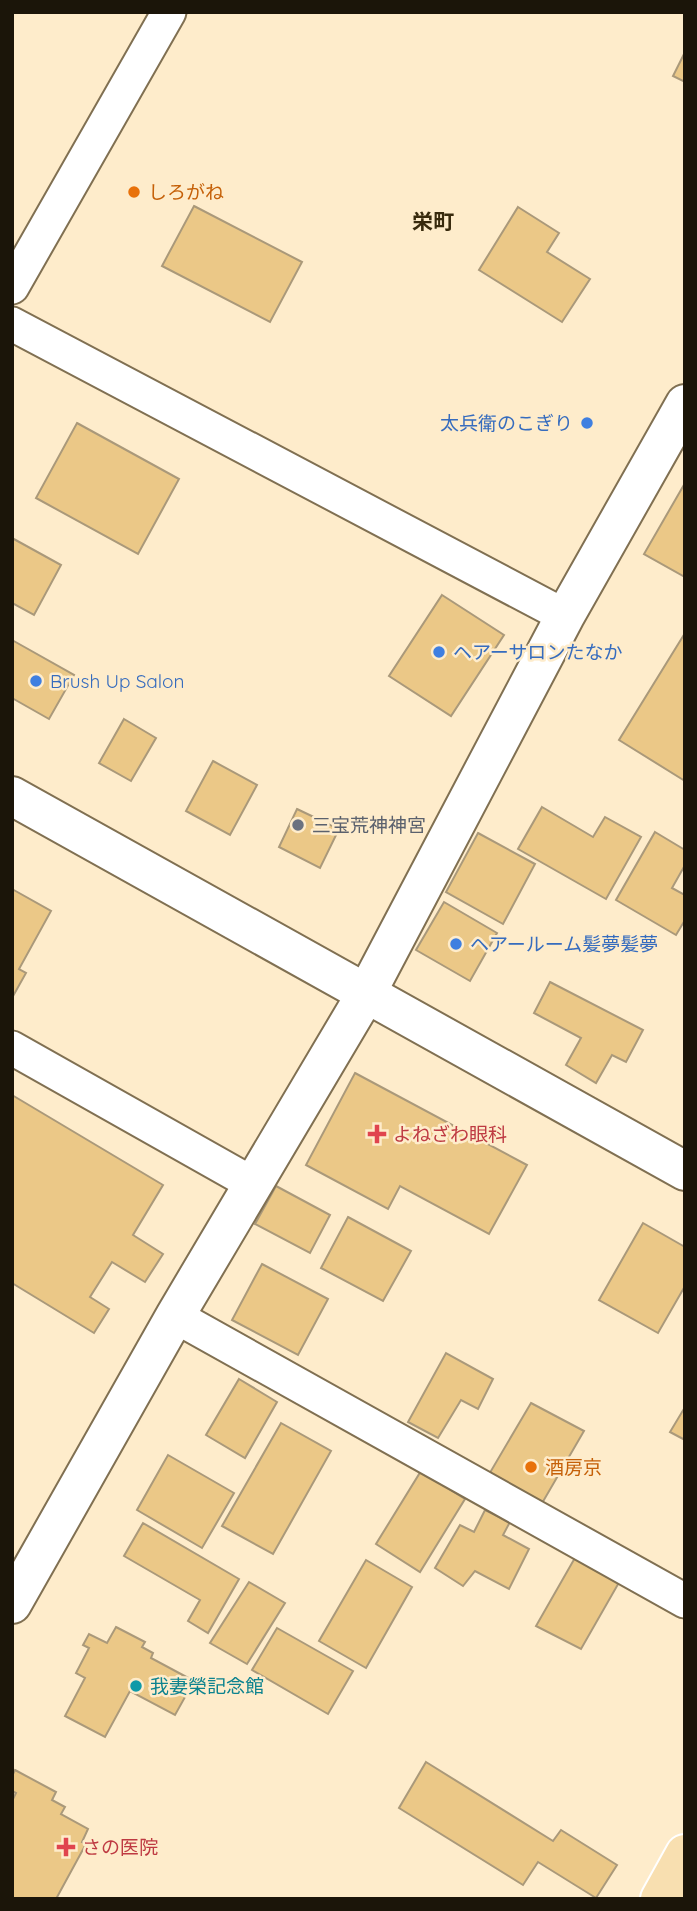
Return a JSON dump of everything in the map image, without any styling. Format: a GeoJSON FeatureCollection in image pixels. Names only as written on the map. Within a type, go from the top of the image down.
{"type":"FeatureCollection","features":[{"type":"Feature","properties":{"kind":"main road"},"geometry":{"type":"LineString","coordinates":[[660,1899],[685,1854]]}},
{"type":"Feature","properties":{"kind":"street"},"geometry":{"type":"LineString","coordinates":[[12,287],[169,12]]}},
{"type":"Feature","properties":{"kind":"street"},"geometry":{"type":"LineString","coordinates":[[12,324],[565,616]]}},
{"type":"Feature","properties":{"kind":"street"},"geometry":{"type":"LineString","coordinates":[[12,1604],[174,1316],[366,994],[565,616],[685,404]]}},
{"type":"Feature","properties":{"kind":"street"},"geometry":{"type":"LineString","coordinates":[[12,796],[685,1171]]}},
{"type":"Feature","properties":{"kind":"street"},"geometry":{"type":"LineString","coordinates":[[12,1048],[253,1184]]}},
{"type":"Feature","properties":{"kind":"street"},"geometry":{"type":"LineString","coordinates":[[174,1316],[685,1601]]}},
{"type":"Feature","properties":{"kind":"building"},"geometry":{"type":"Polygon","coordinates":[[[685,52],[685,82],[673,76],[685,52]]]}},
{"type":"Feature","properties":{"kind":"building"},"geometry":{"type":"Polygon","coordinates":[[[194,206],[302,262],[270,322],[162,266],[194,206]]]}},
{"type":"Feature","properties":{"kind":"building"},"geometry":{"type":"Polygon","coordinates":[[[518,207],[559,233],[547,252],[590,279],[562,322],[479,270],[518,207]]]}},
{"type":"Feature","properties":{"kind":"building"},"geometry":{"type":"Polygon","coordinates":[[[77,423],[179,479],[138,554],[36,498],[77,423]]]}},
{"type":"Feature","properties":{"kind":"building"},"geometry":{"type":"Polygon","coordinates":[[[685,483],[685,577],[644,554],[685,483]]]}},
{"type":"Feature","properties":{"kind":"building"},"geometry":{"type":"Polygon","coordinates":[[[12,538],[61,565],[34,615],[12,603],[12,538]]]}},
{"type":"Feature","properties":{"kind":"building"},"geometry":{"type":"Polygon","coordinates":[[[442,595],[504,635],[451,716],[389,676],[442,595]]]}},
{"type":"Feature","properties":{"kind":"building"},"geometry":{"type":"Polygon","coordinates":[[[685,633],[685,781],[619,740],[685,633]]]}},
{"type":"Feature","properties":{"kind":"building"},"geometry":{"type":"Polygon","coordinates":[[[12,640],[74,675],[49,719],[12,698],[12,640]]]}},
{"type":"Feature","properties":{"kind":"building"},"geometry":{"type":"Polygon","coordinates":[[[124,719],[156,738],[131,781],[99,763],[124,719]]]}},
{"type":"Feature","properties":{"kind":"building"},"geometry":{"type":"Polygon","coordinates":[[[213,761],[257,785],[230,835],[186,811],[213,761]]]}},
{"type":"Feature","properties":{"kind":"building"},"geometry":{"type":"Polygon","coordinates":[[[542,807],[593,837],[605,817],[641,837],[606,899],[518,849],[542,807]]]}},
{"type":"Feature","properties":{"kind":"building"},"geometry":{"type":"Polygon","coordinates":[[[297,809],[339,829],[320,868],[279,847],[297,809]]]}},
{"type":"Feature","properties":{"kind":"building"},"geometry":{"type":"Polygon","coordinates":[[[655,832],[685,850],[685,865],[672,888],[685,895],[685,920],[676,935],[616,900],[655,832]]]}},
{"type":"Feature","properties":{"kind":"building"},"geometry":{"type":"Polygon","coordinates":[[[478,833],[535,864],[503,924],[446,892],[478,833]]]}},
{"type":"Feature","properties":{"kind":"building"},"geometry":{"type":"Polygon","coordinates":[[[12,889],[51,911],[19,969],[26,973],[12,998],[12,889]]]}},
{"type":"Feature","properties":{"kind":"building"},"geometry":{"type":"Polygon","coordinates":[[[444,902],[497,933],[470,981],[416,950],[444,902]]]}},
{"type":"Feature","properties":{"kind":"building"},"geometry":{"type":"Polygon","coordinates":[[[550,982],[643,1030],[626,1062],[612,1055],[596,1083],[566,1065],[581,1038],[534,1013],[550,982]]]}},
{"type":"Feature","properties":{"kind":"building"},"geometry":{"type":"Polygon","coordinates":[[[355,1073],[527,1165],[489,1234],[400,1186],[388,1209],[306,1165],[355,1073]]]}},
{"type":"Feature","properties":{"kind":"building"},"geometry":{"type":"Polygon","coordinates":[[[12,1095],[163,1185],[133,1235],[163,1254],[145,1282],[112,1262],[90,1297],[109,1309],[94,1333],[12,1283],[12,1095]]]}},
{"type":"Feature","properties":{"kind":"building"},"geometry":{"type":"Polygon","coordinates":[[[276,1186],[330,1215],[310,1253],[255,1224],[276,1186]]]}},
{"type":"Feature","properties":{"kind":"building"},"geometry":{"type":"Polygon","coordinates":[[[348,1217],[411,1251],[383,1301],[321,1268],[348,1217]]]}},
{"type":"Feature","properties":{"kind":"building"},"geometry":{"type":"Polygon","coordinates":[[[643,1223],[685,1247],[685,1286],[658,1333],[599,1300],[643,1223]]]}},
{"type":"Feature","properties":{"kind":"building"},"geometry":{"type":"Polygon","coordinates":[[[262,1264],[328,1299],[298,1355],[232,1320],[262,1264]]]}},
{"type":"Feature","properties":{"kind":"building"},"geometry":{"type":"Polygon","coordinates":[[[446,1353],[493,1379],[478,1409],[461,1400],[438,1438],[408,1422],[446,1353]]]}},
{"type":"Feature","properties":{"kind":"building"},"geometry":{"type":"Polygon","coordinates":[[[239,1379],[277,1402],[245,1458],[206,1435],[239,1379]]]}},
{"type":"Feature","properties":{"kind":"building"},"geometry":{"type":"Polygon","coordinates":[[[531,1403],[584,1431],[541,1505],[488,1476],[531,1403]]]}},
{"type":"Feature","properties":{"kind":"building"},"geometry":{"type":"Polygon","coordinates":[[[685,1407],[685,1440],[670,1432],[685,1407]]]}},
{"type":"Feature","properties":{"kind":"building"},"geometry":{"type":"Polygon","coordinates":[[[281,1423],[331,1451],[273,1554],[222,1526],[281,1423]]]}},
{"type":"Feature","properties":{"kind":"building"},"geometry":{"type":"Polygon","coordinates":[[[168,1455],[234,1493],[202,1548],[137,1510],[168,1455]]]}},
{"type":"Feature","properties":{"kind":"building"},"geometry":{"type":"Polygon","coordinates":[[[421,1471],[465,1499],[420,1572],[376,1544],[421,1471]]]}},
{"type":"Feature","properties":{"kind":"building"},"geometry":{"type":"Polygon","coordinates":[[[485,1510],[510,1522],[503,1535],[529,1549],[509,1589],[475,1571],[463,1586],[435,1568],[460,1525],[474,1532],[485,1510]]]}},
{"type":"Feature","properties":{"kind":"building"},"geometry":{"type":"Polygon","coordinates":[[[143,1523],[239,1579],[208,1633],[188,1621],[200,1600],[124,1556],[143,1523]]]}},
{"type":"Feature","properties":{"kind":"building"},"geometry":{"type":"Polygon","coordinates":[[[576,1556],[621,1579],[581,1649],[536,1626],[576,1556]]]}},
{"type":"Feature","properties":{"kind":"building"},"geometry":{"type":"Polygon","coordinates":[[[366,1560],[412,1587],[366,1668],[319,1641],[366,1560]]]}},
{"type":"Feature","properties":{"kind":"building"},"geometry":{"type":"Polygon","coordinates":[[[249,1582],[285,1603],[247,1664],[210,1643],[249,1582]]]}},
{"type":"Feature","properties":{"kind":"building","name":"我妻榮記念館"},"geometry":{"type":"Polygon","coordinates":[[[116,1627],[145,1642],[142,1647],[153,1653],[151,1658],[194,1681],[175,1715],[130,1691],[105,1737],[65,1716],[85,1678],[76,1673],[89,1648],[83,1645],[89,1634],[107,1643],[116,1627]]]}},
{"type":"Feature","properties":{"kind":"building"},"geometry":{"type":"Polygon","coordinates":[[[277,1628],[353,1671],[328,1714],[252,1670],[277,1628]]]}},
{"type":"Feature","properties":{"kind":"building"},"geometry":{"type":"Polygon","coordinates":[[[426,1762],[553,1841],[561,1830],[617,1865],[596,1898],[538,1862],[523,1885],[399,1808],[426,1762]]]}},
{"type":"Feature","properties":{"kind":"building"},"geometry":{"type":"Polygon","coordinates":[[[15,1770],[56,1792],[52,1800],[65,1807],[61,1814],[88,1829],[82,1842],[86,1844],[56,1899],[12,1899],[12,1801],[16,1793],[12,1791],[12,1776],[15,1770]]]}},
{"type":"Feature","properties":{"kind":"place","name":"しろがね"},"geometry":{"type":"Point","coordinates":[134,192]}},
{"type":"Feature","properties":{"kind":"place","name":"太兵衛のこぎり"},"geometry":{"type":"Point","coordinates":[587,423]}},
{"type":"Feature","properties":{"kind":"place","name":"ヘアーサロンたなか"},"geometry":{"type":"Point","coordinates":[439,652]}},
{"type":"Feature","properties":{"kind":"place","name":"Brush Up Salon"},"geometry":{"type":"Point","coordinates":[36,681]}},
{"type":"Feature","properties":{"kind":"place","name":"三宝荒神神宮"},"geometry":{"type":"Point","coordinates":[298,825]}},
{"type":"Feature","properties":{"kind":"place","name":"ヘアールーム髪夢髪夢"},"geometry":{"type":"Point","coordinates":[456,944]}},
{"type":"Feature","properties":{"kind":"place","name":"よねざわ眼科"},"geometry":{"type":"Point","coordinates":[377,1134]}},
{"type":"Feature","properties":{"kind":"place","name":"酒房京"},"geometry":{"type":"Point","coordinates":[531,1467]}},
{"type":"Feature","properties":{"kind":"place","name":"我妻榮記念館"},"geometry":{"type":"Point","coordinates":[136,1686]}},
{"type":"Feature","properties":{"kind":"place","name":"さの医院"},"geometry":{"type":"Point","coordinates":[66,1847]}},
{"type":"Feature","properties":{"kind":"district","name":"栄町"},"geometry":{"type":"Point","coordinates":[433,221]}}]}
